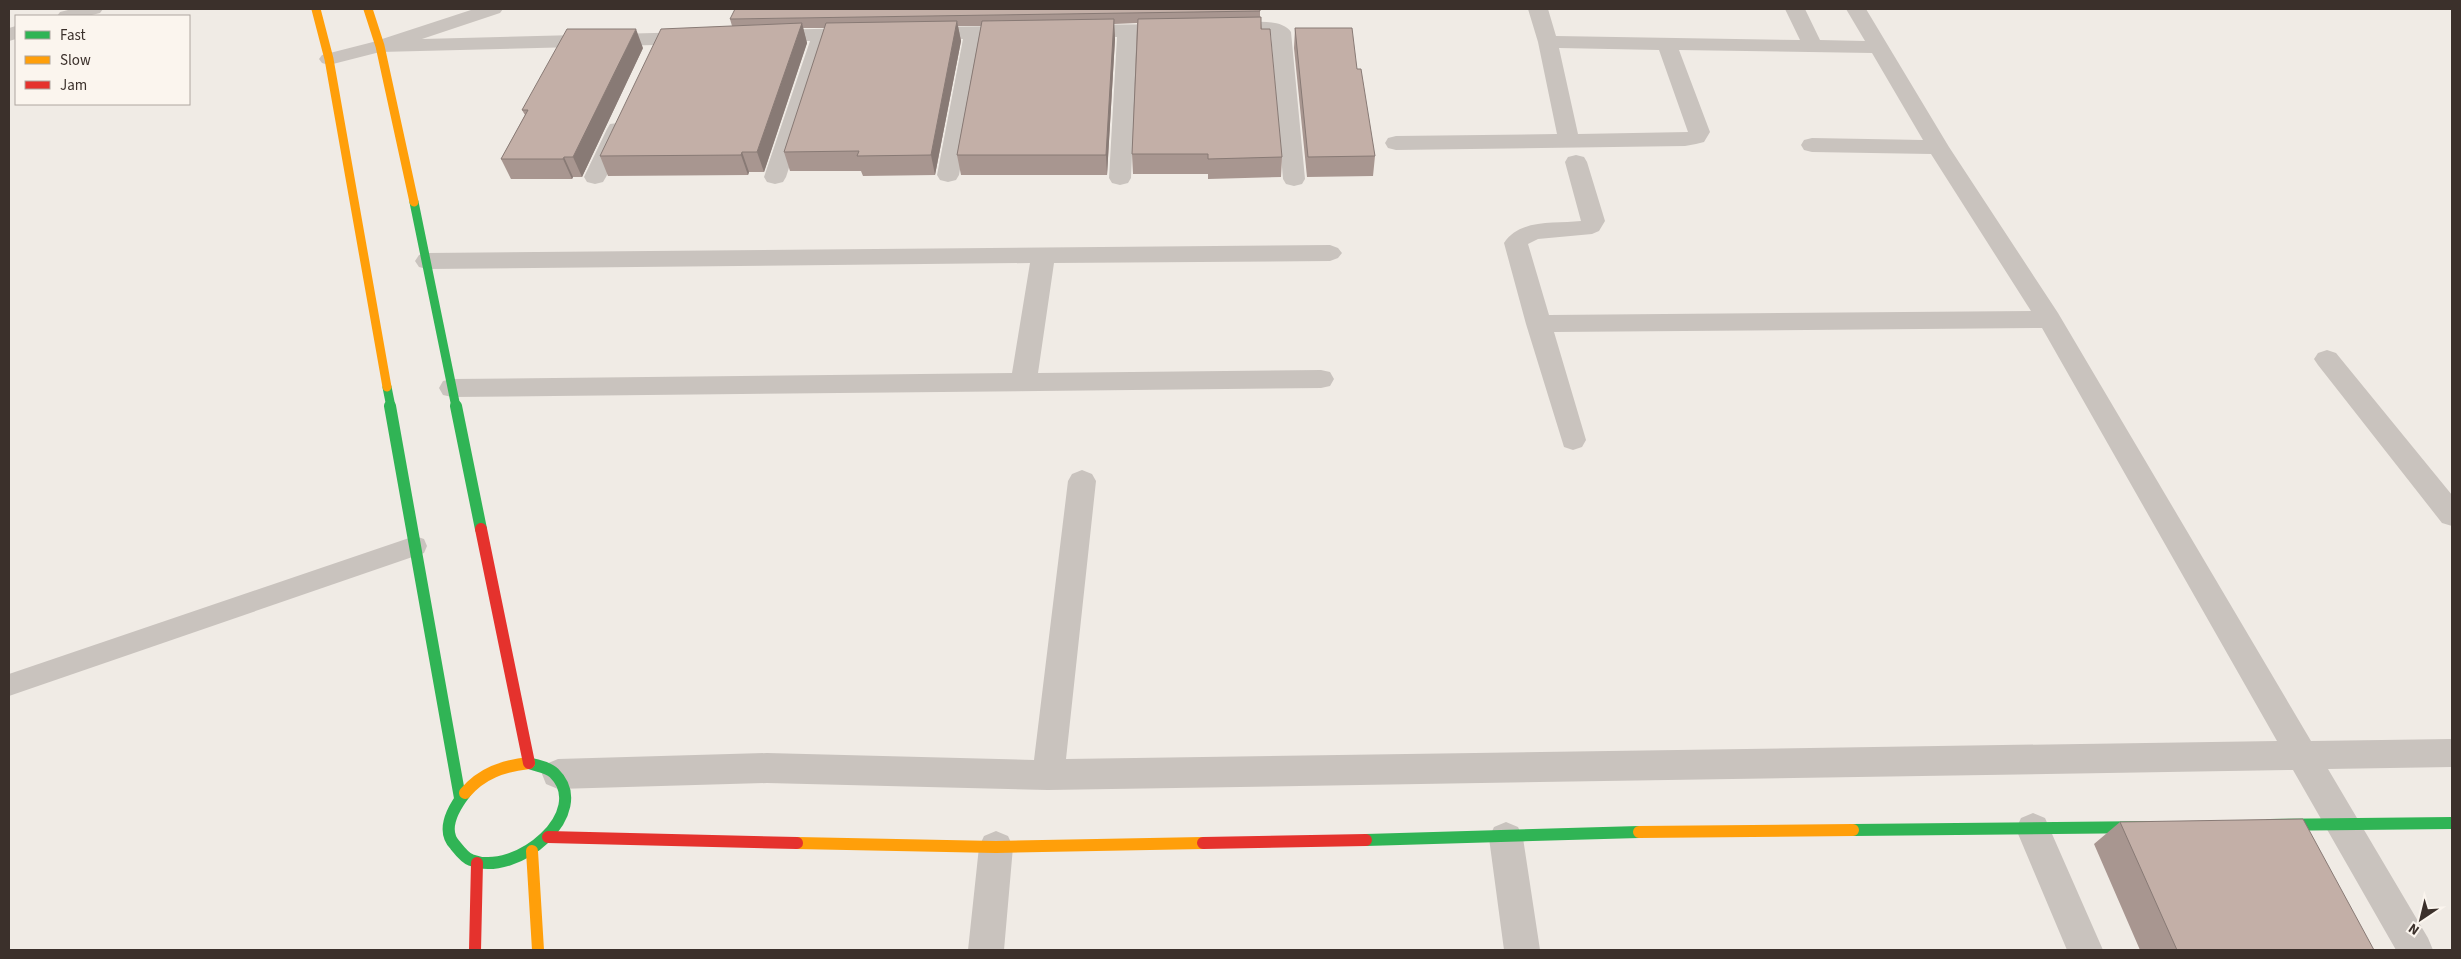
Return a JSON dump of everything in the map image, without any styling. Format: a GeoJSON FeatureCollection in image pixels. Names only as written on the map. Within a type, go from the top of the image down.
{"type":"FeatureCollection","features":[{"type":"Feature","properties":{"kind":"street"},"geometry":{"type":"LineString","coordinates":[[71,15],[92,9]]}},
{"type":"Feature","properties":{"kind":"street"},"geometry":{"type":"LineString","coordinates":[[316,9],[329,59],[460,798]]}},
{"type":"Feature","properties":{"kind":"street"},"geometry":{"type":"LineString","coordinates":[[368,9],[380,46],[428,261],[452,388],[529,763]]}},
{"type":"Feature","properties":{"kind":"street"},"geometry":{"type":"LineString","coordinates":[[329,59],[380,46],[493,9]]}},
{"type":"Feature","properties":{"kind":"street"},"geometry":{"type":"LineString","coordinates":[[1538,9],[1548,42],[1572,151],[1593,221],[1591,226],[1584,229],[1530,232],[1520,236],[1516,243],[1573,440]]}},
{"type":"Feature","properties":{"kind":"street"},"geometry":{"type":"LineString","coordinates":[[1795,9],[1813,46]]}},
{"type":"Feature","properties":{"kind":"street"},"geometry":{"type":"LineString","coordinates":[[1856,9],[1938,147],[2049,319],[2415,950]]}},
{"type":"Feature","properties":{"kind":"street"},"geometry":{"type":"LineString","coordinates":[[746,37],[1272,29],[1281,32],[1294,179]]}},
{"type":"Feature","properties":{"kind":"street"},"geometry":{"type":"LineString","coordinates":[[1120,178],[1127,30]]}},
{"type":"Feature","properties":{"kind":"street"},"geometry":{"type":"LineString","coordinates":[[948,175],[974,33]]}},
{"type":"Feature","properties":{"kind":"street"},"geometry":{"type":"LineString","coordinates":[[775,177],[822,35]]}},
{"type":"Feature","properties":{"kind":"street"},"geometry":{"type":"LineString","coordinates":[[380,46],[656,47],[708,38]]}},
{"type":"Feature","properties":{"kind":"street"},"geometry":{"type":"LineString","coordinates":[[1548,42],[1878,47]]}},
{"type":"Feature","properties":{"kind":"street"},"geometry":{"type":"LineString","coordinates":[[1396,143],[1572,151],[1696,137],[1699,132],[1667,44]]}},
{"type":"Feature","properties":{"kind":"street"},"geometry":{"type":"LineString","coordinates":[[595,177],[628,108]]}},
{"type":"Feature","properties":{"kind":"street"},"geometry":{"type":"LineString","coordinates":[[1812,146],[1938,147]]}},
{"type":"Feature","properties":{"kind":"street"},"geometry":{"type":"LineString","coordinates":[[428,261],[1330,253]]}},
{"type":"Feature","properties":{"kind":"street"},"geometry":{"type":"LineString","coordinates":[[1024,381],[1043,256]]}},
{"type":"Feature","properties":{"kind":"street"},"geometry":{"type":"LineString","coordinates":[[1538,324],[2049,319]]}},
{"type":"Feature","properties":{"kind":"street"},"geometry":{"type":"LineString","coordinates":[[2327,358],[2452,514]]}},
{"type":"Feature","properties":{"kind":"street"},"geometry":{"type":"LineString","coordinates":[[452,388],[1321,379]]}},
{"type":"Feature","properties":{"kind":"street"},"geometry":{"type":"LineString","coordinates":[[1048,774],[1082,481]]}},
{"type":"Feature","properties":{"kind":"street"},"geometry":{"type":"LineString","coordinates":[[558,774],[766,768],[1002,775],[2452,753]]}},
{"type":"Feature","properties":{"kind":"street"},"geometry":{"type":"LineString","coordinates":[[529,763],[546,766],[558,774],[565,787],[566,804],[560,820],[548,837],[532,851],[514,860],[494,864],[477,863],[462,856],[453,845],[448,831],[451,814],[460,798],[474,783],[492,771],[510,764],[529,763]]}},
{"type":"Feature","properties":{"kind":"street"},"geometry":{"type":"LineString","coordinates":[[2261,825],[2452,823]]}},
{"type":"Feature","properties":{"kind":"street"},"geometry":{"type":"LineString","coordinates":[[548,837],[996,847],[1506,838],[1589,832],[2162,827]]}},
{"type":"Feature","properties":{"kind":"street"},"geometry":{"type":"LineString","coordinates":[[2033,829],[2085,950]]}},
{"type":"Feature","properties":{"kind":"street"},"geometry":{"type":"LineString","coordinates":[[1506,838],[1522,950]]}},
{"type":"Feature","properties":{"kind":"street"},"geometry":{"type":"LineString","coordinates":[[986,950],[996,847]]}},
{"type":"Feature","properties":{"kind":"street"},"geometry":{"type":"LineString","coordinates":[[532,851],[538,950]]}},
{"type":"Feature","properties":{"kind":"street"},"geometry":{"type":"LineString","coordinates":[[475,950],[477,863]]}},
{"type":"Feature","properties":{"kind":"lane"},"geometry":{"type":"LineString","coordinates":[[9,685],[415,546]]}},
{"type":"Feature","properties":{"kind":"building"},"geometry":{"type":"Polygon","coordinates":[[[735,9],[1260,9],[1260,11],[730,19],[735,9]]]}},
{"type":"Feature","properties":{"kind":"building"},"geometry":{"type":"Polygon","coordinates":[[[1261,17],[1261,29],[1270,29],[1282,157],[1208,159],[1208,154],[1132,154],[1138,19],[1261,17]]]}},
{"type":"Feature","properties":{"kind":"building"},"geometry":{"type":"Polygon","coordinates":[[[1114,19],[1106,155],[957,155],[982,21],[1114,19]]]}},
{"type":"Feature","properties":{"kind":"building"},"geometry":{"type":"Polygon","coordinates":[[[957,21],[931,155],[857,156],[859,151],[784,152],[826,23],[957,21]]]}},
{"type":"Feature","properties":{"kind":"building"},"geometry":{"type":"Polygon","coordinates":[[[802,23],[757,152],[742,152],[741,155],[600,156],[661,29],[802,23]]]}},
{"type":"Feature","properties":{"kind":"building"},"geometry":{"type":"Polygon","coordinates":[[[1295,28],[1352,28],[1357,69],[1361,69],[1375,156],[1308,157],[1295,28]]]}},
{"type":"Feature","properties":{"kind":"building"},"geometry":{"type":"Polygon","coordinates":[[[567,29],[636,29],[573,157],[564,157],[563,159],[501,159],[528,110],[522,110],[567,29]]]}},
{"type":"Feature","properties":{"kind":"building"},"geometry":{"type":"Polygon","coordinates":[[[2303,819],[2374,950],[2177,950],[2120,822],[2303,819]]]}},
{"type":"Feature","properties":{"kind":"traffic: fast"},"geometry":{"type":"LineString","coordinates":[[414,202],[481,529]]}},
{"type":"Feature","properties":{"kind":"traffic: fast"},"geometry":{"type":"LineString","coordinates":[[387,387],[460,798]]}},
{"type":"Feature","properties":{"kind":"traffic: fast"},"geometry":{"type":"LineString","coordinates":[[465,793],[451,816],[449,829],[452,842],[469,860],[490,865],[513,860],[535,847],[553,830],[564,810],[565,790],[554,773],[529,763]]}},
{"type":"Feature","properties":{"kind":"traffic: fast"},"geometry":{"type":"LineString","coordinates":[[2269,825],[2452,823]]}},
{"type":"Feature","properties":{"kind":"traffic: fast"},"geometry":{"type":"LineString","coordinates":[[1853,830],[2151,827]]}},
{"type":"Feature","properties":{"kind":"traffic: fast"},"geometry":{"type":"LineString","coordinates":[[1366,840],[1639,832]]}},
{"type":"Feature","properties":{"kind":"traffic: slow"},"geometry":{"type":"LineString","coordinates":[[316,9],[329,59],[387,387]]}},
{"type":"Feature","properties":{"kind":"traffic: slow"},"geometry":{"type":"LineString","coordinates":[[368,9],[380,46],[414,202]]}},
{"type":"Feature","properties":{"kind":"traffic: slow"},"geometry":{"type":"LineString","coordinates":[[465,793],[478,780],[494,771],[529,763]]}},
{"type":"Feature","properties":{"kind":"traffic: slow"},"geometry":{"type":"LineString","coordinates":[[1639,832],[1853,830]]}},
{"type":"Feature","properties":{"kind":"traffic: slow"},"geometry":{"type":"LineString","coordinates":[[797,843],[996,847],[1203,843]]}},
{"type":"Feature","properties":{"kind":"traffic: slow"},"geometry":{"type":"LineString","coordinates":[[532,851],[538,950]]}},
{"type":"Feature","properties":{"kind":"traffic: jam"},"geometry":{"type":"LineString","coordinates":[[481,529],[529,763]]}},
{"type":"Feature","properties":{"kind":"traffic: jam"},"geometry":{"type":"LineString","coordinates":[[548,837],[797,843]]}},
{"type":"Feature","properties":{"kind":"traffic: jam"},"geometry":{"type":"LineString","coordinates":[[1203,843],[1366,840]]}},
{"type":"Feature","properties":{"kind":"traffic: jam"},"geometry":{"type":"LineString","coordinates":[[475,950],[477,863]]}}]}
